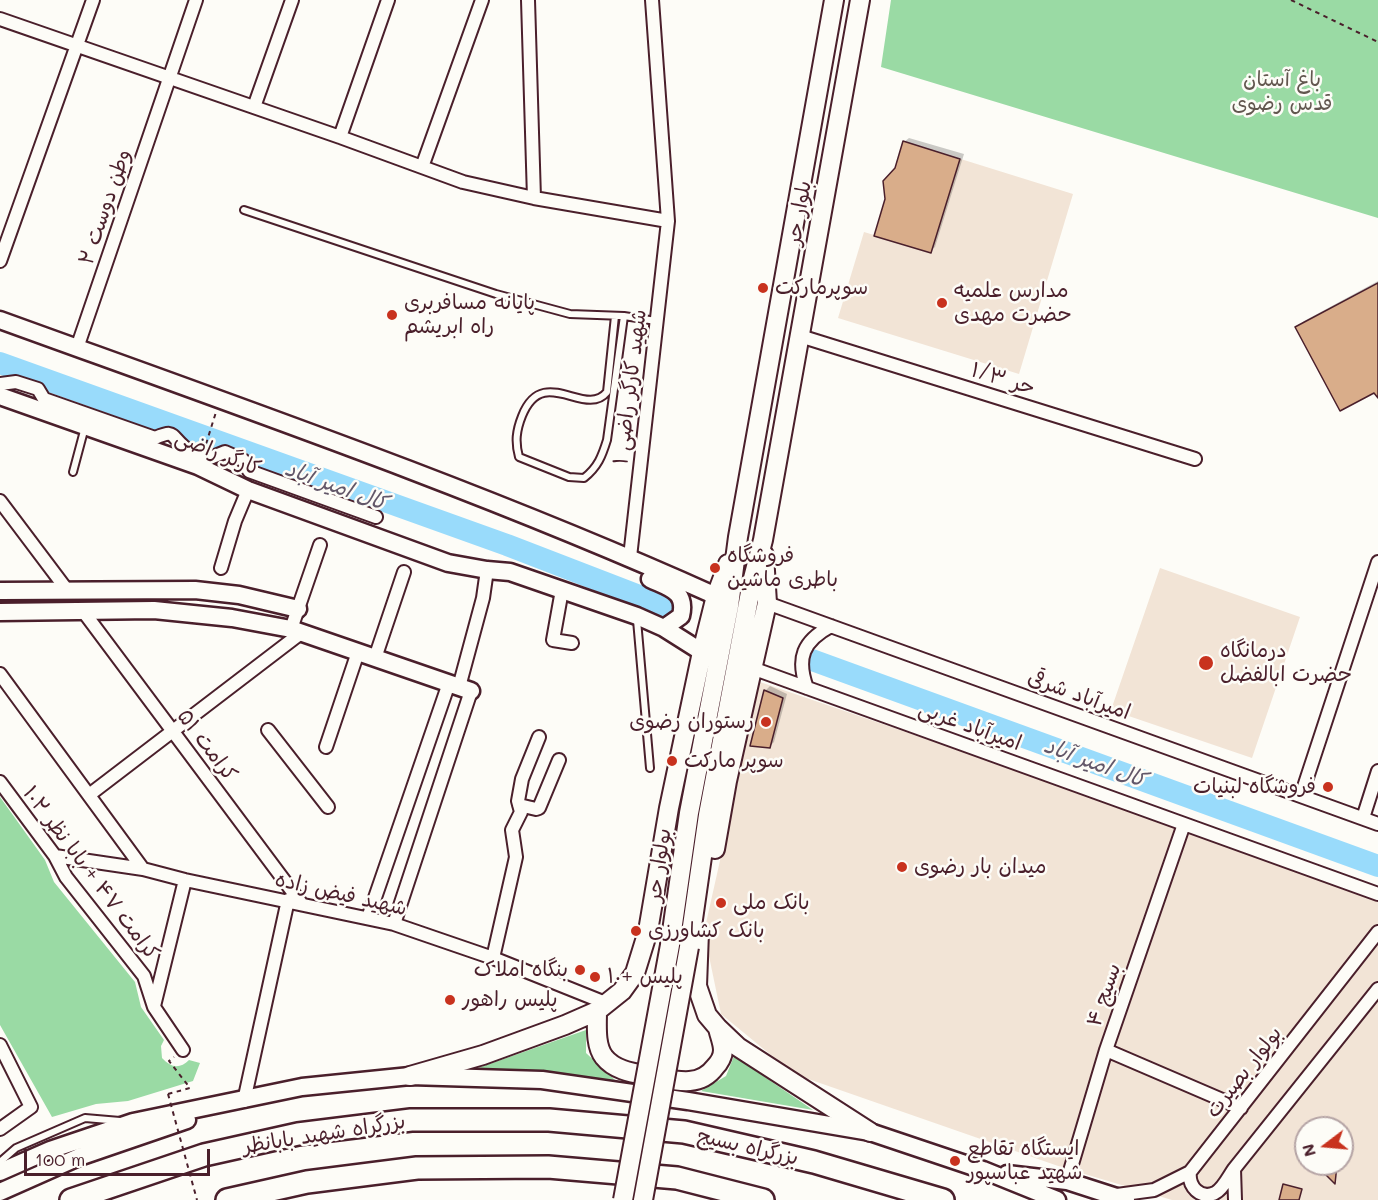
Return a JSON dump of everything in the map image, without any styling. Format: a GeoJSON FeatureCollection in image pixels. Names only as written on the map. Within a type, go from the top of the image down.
{"type":"FeatureCollection","features":[{"type":"Feature","properties":{"kind":"highway","name":"بزرگراه شهید بابانظر"},"geometry":{"type":"LineString","coordinates":[[71,1200],[204,1155],[298,1134],[411,1120],[549,1120]]}},
{"type":"Feature","properties":{"kind":"highway","name":"بزرگراه بسیج"},"geometry":{"type":"LineString","coordinates":[[549,1120],[684,1132],[814,1162],[943,1200]]}},
{"type":"Feature","properties":{"kind":"highway"},"geometry":{"type":"LineString","coordinates":[[227,1200],[307,1182],[417,1168],[548,1167],[677,1178],[763,1200]]}},
{"type":"Feature","properties":{"kind":"main road","name":"بلوار حر"},"geometry":{"type":"LineString","coordinates":[[738,537],[834,0]]}},
{"type":"Feature","properties":{"kind":"main road","name":"بلوار حر"},"geometry":{"type":"LineString","coordinates":[[763,540],[860,0]]}},
{"type":"Feature","properties":{"kind":"main road"},"geometry":{"type":"LineString","coordinates":[[410,1076],[483,1055],[565,1025],[603,1008],[622,991],[635,973],[648,931],[669,808],[702,652],[716,596],[738,537]]}},
{"type":"Feature","properties":{"kind":"main road","name":"بولوار حر"},"geometry":{"type":"LineString","coordinates":[[623,1200],[670,945],[689,813],[729,606],[738,537]]}},
{"type":"Feature","properties":{"kind":"main road"},"geometry":{"type":"LineString","coordinates":[[763,540],[767,603],[727,781],[698,937],[697,986],[707,1015],[738,1047],[870,1132]]}},
{"type":"Feature","properties":{"kind":"main road","name":"بولوار حر"},"geometry":{"type":"LineString","coordinates":[[644,1200],[689,947],[708,815],[752,582],[763,540]]}},
{"type":"Feature","properties":{"kind":"main road"},"geometry":{"type":"LineString","coordinates":[[603,1008],[597,1032],[600,1051],[605,1058],[612,1065],[627,1071],[675,1081],[691,1082],[704,1078],[714,1069],[723,1050],[718,1028]]}},
{"type":"Feature","properties":{"kind":"street"},"geometry":{"type":"LineString","coordinates":[[0,261],[93,0]]}},
{"type":"Feature","properties":{"kind":"street","name":"وطن دوست ۲"},"geometry":{"type":"LineString","coordinates":[[77,348],[196,0]]}},
{"type":"Feature","properties":{"kind":"street"},"geometry":{"type":"LineString","coordinates":[[254,107],[292,0]]}},
{"type":"Feature","properties":{"kind":"street"},"geometry":{"type":"LineString","coordinates":[[340,136],[388,0]]}},
{"type":"Feature","properties":{"kind":"street"},"geometry":{"type":"LineString","coordinates":[[422,167],[482,0]]}},
{"type":"Feature","properties":{"kind":"street"},"geometry":{"type":"LineString","coordinates":[[528,0],[534,198]]}},
{"type":"Feature","properties":{"kind":"street","name":"شهید کارگر راضی ۱"},"geometry":{"type":"LineString","coordinates":[[630,557],[668,221],[652,0]]}},
{"type":"Feature","properties":{"kind":"street"},"geometry":{"type":"LineString","coordinates":[[0,20],[340,136],[463,182],[534,198],[668,221]]}},
{"type":"Feature","properties":{"kind":"street"},"geometry":{"type":"LineString","coordinates":[[0,320],[328,437],[630,557],[716,596]]}},
{"type":"Feature","properties":{"kind":"street","name":"حر ۱/۳"},"geometry":{"type":"LineString","coordinates":[[800,336],[1195,459]]}},
{"type":"Feature","properties":{"kind":"street"},"geometry":{"type":"LineString","coordinates":[[0,384],[16,382],[38,389],[44,399],[155,438],[168,433],[175,435],[184,448],[210,458],[225,452],[243,460],[249,471],[376,517]]}},
{"type":"Feature","properties":{"kind":"street","name":"کارگر راضی"},"geometry":{"type":"LineString","coordinates":[[0,396],[198,466],[248,490],[448,563],[510,572],[636,616],[664,628],[702,652]]}},
{"type":"Feature","properties":{"kind":"street"},"geometry":{"type":"LineString","coordinates":[[221,568],[235,521],[248,490]]}},
{"type":"Feature","properties":{"kind":"street"},"geometry":{"type":"LineString","coordinates":[[0,501],[67,590]]}},
{"type":"Feature","properties":{"kind":"street"},"geometry":{"type":"LineString","coordinates":[[547,524],[582,548],[670,588],[681,596],[683,606],[681,616],[664,628]]}},
{"type":"Feature","properties":{"kind":"street"},"geometry":{"type":"LineString","coordinates":[[89,795],[296,631],[298,609],[320,545]]}},
{"type":"Feature","properties":{"kind":"street"},"geometry":{"type":"LineString","coordinates":[[1301,796],[1378,562]]}},
{"type":"Feature","properties":{"kind":"street"},"geometry":{"type":"LineString","coordinates":[[394,924],[460,687],[483,598],[487,570]]}},
{"type":"Feature","properties":{"kind":"street"},"geometry":{"type":"LineString","coordinates":[[375,658],[404,572]]}},
{"type":"Feature","properties":{"kind":"street"},"geometry":{"type":"LineString","coordinates":[[0,591],[195,590],[239,595],[298,609]]}},
{"type":"Feature","properties":{"kind":"street"},"geometry":{"type":"LineString","coordinates":[[562,590],[553,640],[572,643]]}},
{"type":"Feature","properties":{"kind":"street","name":"امیرآباد شرقی"},"geometry":{"type":"LineString","coordinates":[[767,603],[1378,824]]}},
{"type":"Feature","properties":{"kind":"street"},"geometry":{"type":"LineString","coordinates":[[0,612],[154,610],[195,613],[296,631],[460,687]]}},
{"type":"Feature","properties":{"kind":"street","name":"کرامت ۵۱"},"geometry":{"type":"LineString","coordinates":[[82,611],[301,903]]}},
{"type":"Feature","properties":{"kind":"street"},"geometry":{"type":"LineString","coordinates":[[807,687],[802,673],[802,658],[807,644],[817,633],[831,626]]}},
{"type":"Feature","properties":{"kind":"street"},"geometry":{"type":"LineString","coordinates":[[326,747],[358,652]]}},
{"type":"Feature","properties":{"kind":"street","name":"امیرآباد غربی"},"geometry":{"type":"LineString","coordinates":[[752,668],[1378,894]]}},
{"type":"Feature","properties":{"kind":"street"},"geometry":{"type":"LineString","coordinates":[[0,674],[143,869]]}},
{"type":"Feature","properties":{"kind":"street"},"geometry":{"type":"LineString","coordinates":[[368,918],[460,687]]}},
{"type":"Feature","properties":{"kind":"street"},"geometry":{"type":"LineString","coordinates":[[268,730],[328,807]]}},
{"type":"Feature","properties":{"kind":"street"},"geometry":{"type":"LineString","coordinates":[[493,958],[516,857],[512,834],[521,812],[519,805],[522,779],[539,737]]}},
{"type":"Feature","properties":{"kind":"street"},"geometry":{"type":"LineString","coordinates":[[519,805],[539,808],[559,760]]}},
{"type":"Feature","properties":{"kind":"street"},"geometry":{"type":"LineString","coordinates":[[1362,818],[1378,771]]}},
{"type":"Feature","properties":{"kind":"street","name":"کرامت ۴۷ + بابا نظر ۱۰۲"},"geometry":{"type":"LineString","coordinates":[[0,782],[55,856],[66,877],[144,976],[154,1007],[183,1050]]}},
{"type":"Feature","properties":{"kind":"street","name":"بسیج ۴"},"geometry":{"type":"LineString","coordinates":[[1067,1181],[1106,1050],[1184,824]]}},
{"type":"Feature","properties":{"kind":"street","name":"شهید فیض زاده"},"geometry":{"type":"LineString","coordinates":[[55,856],[143,869],[394,924],[493,958],[603,1008]]}},
{"type":"Feature","properties":{"kind":"street"},"geometry":{"type":"LineString","coordinates":[[154,1007],[185,880]]}},
{"type":"Feature","properties":{"kind":"street"},"geometry":{"type":"LineString","coordinates":[[244,1101],[288,900]]}},
{"type":"Feature","properties":{"kind":"street","name":"بولوار بصیرت"},"geometry":{"type":"LineString","coordinates":[[1120,1198],[1155,1190],[1190,1172],[1378,932]]}},
{"type":"Feature","properties":{"kind":"street"},"geometry":{"type":"LineString","coordinates":[[1190,1172],[1190,1183],[1193,1188],[1208,1195],[1219,1190],[1378,989]]}},
{"type":"Feature","properties":{"kind":"street"},"geometry":{"type":"LineString","coordinates":[[0,1045],[31,1107],[0,1129]]}},
{"type":"Feature","properties":{"kind":"street"},"geometry":{"type":"LineString","coordinates":[[1106,1050],[1240,1108]]}},
{"type":"Feature","properties":{"kind":"street"},"geometry":{"type":"LineString","coordinates":[[0,1172],[50,1150],[133,1122],[244,1101],[302,1087],[410,1076],[542,1080],[688,1101],[870,1132],[983,1170],[1058,1200]]}},
{"type":"Feature","properties":{"kind":"street"},"geometry":{"type":"LineString","coordinates":[[0,1192],[79,1157],[244,1101]]}},
{"type":"Feature","properties":{"kind":"street"},"geometry":{"type":"LineString","coordinates":[[1234,1169],[1235,1200]]}},
{"type":"Feature","properties":{"kind":"street"},"geometry":{"type":"LineString","coordinates":[[983,1170],[1067,1181],[1120,1198]]}},
{"type":"Feature","properties":{"kind":"lane"},"geometry":{"type":"LineString","coordinates":[[244,210],[496,294],[570,314],[624,316],[657,321]]}},
{"type":"Feature","properties":{"kind":"lane"},"geometry":{"type":"LineString","coordinates":[[615,316],[607,392],[602,398],[589,401],[563,393],[545,392],[527,403],[517,428],[515,444],[519,457],[569,477],[584,478],[594,470],[602,458],[607,440],[624,316]]}},
{"type":"Feature","properties":{"kind":"lane"},"geometry":{"type":"LineString","coordinates":[[73,472],[86,426]]}},
{"type":"Feature","properties":{"kind":"lane"},"geometry":{"type":"LineString","coordinates":[[636,616],[650,768]]}},
{"type":"Feature","properties":{"kind":"lane"},"geometry":{"type":"LineString","coordinates":[[0,1162],[16,1148],[85,1118],[133,1122]]}},
{"type":"Feature","properties":{"kind":"path"},"geometry":{"type":"LineString","coordinates":[[1291,0],[1378,42]]}},
{"type":"Feature","properties":{"kind":"path"},"geometry":{"type":"LineString","coordinates":[[205,447],[217,411]]}},
{"type":"Feature","properties":{"kind":"path"},"geometry":{"type":"LineString","coordinates":[[183,1050],[169,1061],[190,1088],[168,1094],[197,1200]]}},
{"type":"Feature","properties":{"kind":"shaded area"},"geometry":{"type":"Polygon","coordinates":[[[903,141],[1073,194],[1019,374],[838,318],[864,232],[874,235],[886,200],[883,181],[895,168],[903,141]]]}},
{"type":"Feature","properties":{"kind":"shaded area","name":"درمانگاه حضرت ابالفضل"},"geometry":{"type":"Polygon","coordinates":[[[1160,568],[1300,617],[1252,758],[1111,710],[1160,568]]]}},
{"type":"Feature","properties":{"kind":"shaded area"},"geometry":{"type":"Polygon","coordinates":[[[760,682],[1279,860],[1378,897],[1378,1200],[1172,1200],[1061,1167],[794,1074],[721,1014],[704,932],[760,682]]]}},
{"type":"Feature","properties":{"kind":"green space","name":"باغ آستان قدس رضوی"},"geometry":{"type":"Polygon","coordinates":[[[891,0],[1378,0],[1378,218],[881,67],[891,0]]]}},
{"type":"Feature","properties":{"kind":"green space"},"geometry":{"type":"Polygon","coordinates":[[[0,797],[45,860],[54,882],[135,982],[141,1007],[164,1040],[161,1046],[162,1058],[176,1066],[189,1060],[200,1063],[193,1081],[128,1101],[96,1104],[52,1117],[0,1025],[0,797]]]}},
{"type":"Feature","properties":{"kind":"green space"},"geometry":{"type":"Polygon","coordinates":[[[586,1030],[586,1053],[615,1080],[478,1068],[586,1030]]]}},
{"type":"Feature","properties":{"kind":"green space"},"geometry":{"type":"Polygon","coordinates":[[[734,1056],[813,1110],[701,1091],[726,1076],[734,1056]]]}},
{"type":"Feature","properties":{"kind":"building"},"geometry":{"type":"Polygon","coordinates":[[[903,141],[960,159],[931,253],[874,236],[885,199],[883,181],[895,168],[903,141]]]}},
{"type":"Feature","properties":{"kind":"building"},"geometry":{"type":"Polygon","coordinates":[[[1378,283],[1378,398],[1374,393],[1340,411],[1295,327],[1378,283]]]}},
{"type":"Feature","properties":{"kind":"building","name":"رستوران رضوی"},"geometry":{"type":"Polygon","coordinates":[[[764,690],[783,698],[770,748],[750,746],[764,690]]]}},
{"type":"Feature","properties":{"kind":"building"},"geometry":{"type":"Polygon","coordinates":[[[1327,1176],[1336,1176],[1335,1184],[1327,1176]]]}},
{"type":"Feature","properties":{"kind":"building"},"geometry":{"type":"Polygon","coordinates":[[[1283,1184],[1302,1189],[1299,1200],[1279,1200],[1283,1184]]]}},
{"type":"Feature","properties":{"kind":"waterway","name":"کال امیر آباد"},"geometry":{"type":"LineString","coordinates":[[0,363],[507,545],[673,609]]}},
{"type":"Feature","properties":{"kind":"waterway","name":"کال امیر آباد"},"geometry":{"type":"LineString","coordinates":[[812,660],[1378,866]]}},
{"type":"Feature","properties":{"kind":"place","name":"سوپرمارکت"},"geometry":{"type":"Point","coordinates":[763,288]}},
{"type":"Feature","properties":{"kind":"place","name":"مدارس علمیه حضرت مهدی"},"geometry":{"type":"Point","coordinates":[942,303]}},
{"type":"Feature","properties":{"kind":"place","name":"پایانه مسافربری راه ابریشم"},"geometry":{"type":"Point","coordinates":[392,315]}},
{"type":"Feature","properties":{"kind":"place","name":"فروشگاه باطری ماشین"},"geometry":{"type":"Point","coordinates":[715,568]}},
{"type":"Feature","properties":{"kind":"place","name":"درمانگاه حضرت ابالفضل"},"geometry":{"type":"Point","coordinates":[1206,663]}},
{"type":"Feature","properties":{"kind":"place","name":"رستوران رضوی"},"geometry":{"type":"Point","coordinates":[766,722]}},
{"type":"Feature","properties":{"kind":"place","name":"سوپر مارکت"},"geometry":{"type":"Point","coordinates":[672,761]}},
{"type":"Feature","properties":{"kind":"place","name":"فروشگاه لبنیات"},"geometry":{"type":"Point","coordinates":[1328,787]}},
{"type":"Feature","properties":{"kind":"place","name":"میدان بار رضوی"},"geometry":{"type":"Point","coordinates":[902,867]}},
{"type":"Feature","properties":{"kind":"place","name":"بانک ملی"},"geometry":{"type":"Point","coordinates":[721,903]}},
{"type":"Feature","properties":{"kind":"place","name":"بانک کشاورزی"},"geometry":{"type":"Point","coordinates":[636,931]}},
{"type":"Feature","properties":{"kind":"place","name":"بنگاه املاک"},"geometry":{"type":"Point","coordinates":[580,970]}},
{"type":"Feature","properties":{"kind":"place","name":"پلیس +۱۰"},"geometry":{"type":"Point","coordinates":[595,977]}},
{"type":"Feature","properties":{"kind":"place","name":"پلیس راهور"},"geometry":{"type":"Point","coordinates":[450,1000]}},
{"type":"Feature","properties":{"kind":"place","name":"ایستگاه تقاطع شهید عباسپور"},"geometry":{"type":"Point","coordinates":[955,1161]}}]}
